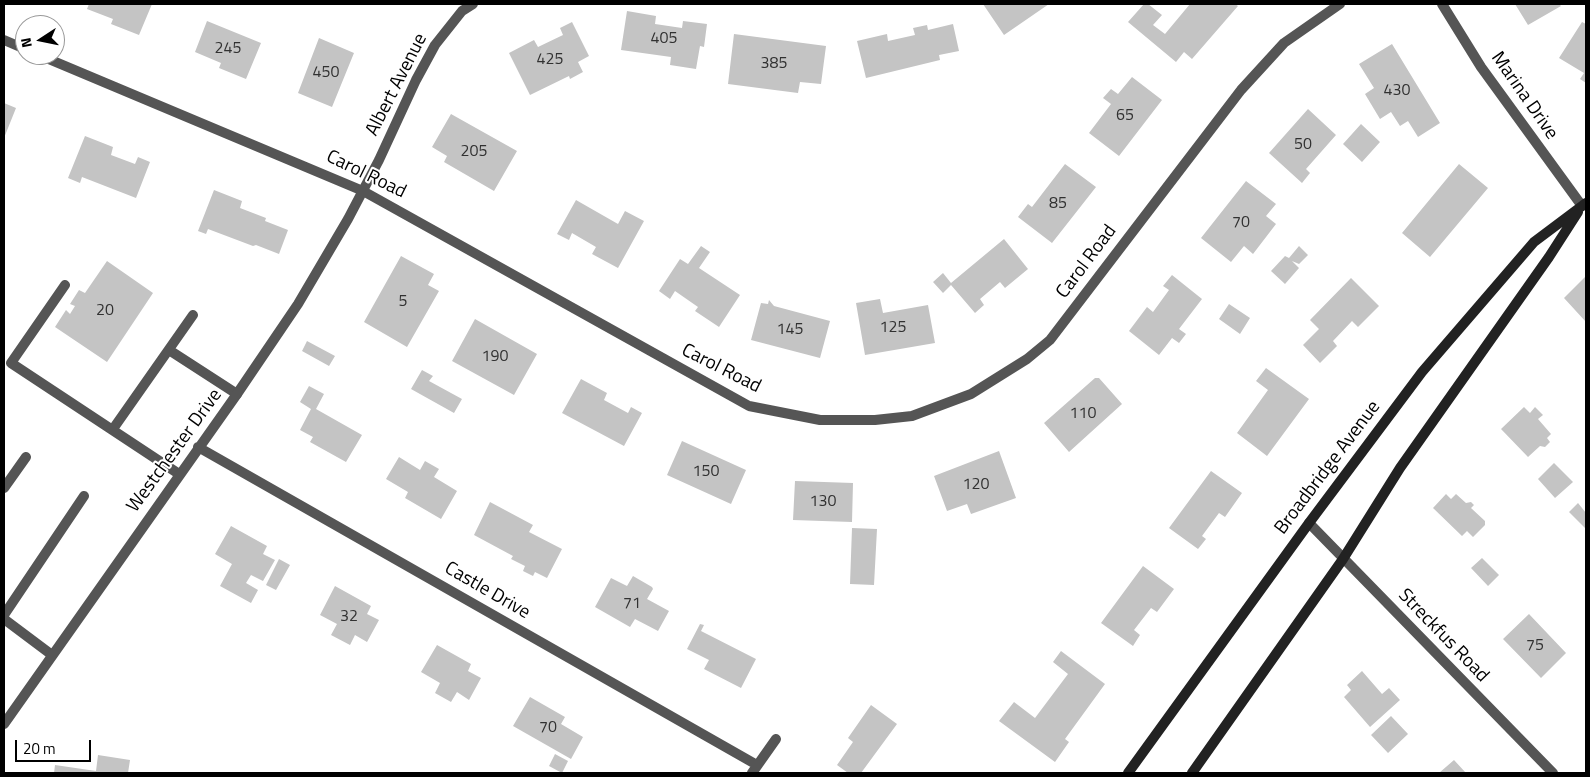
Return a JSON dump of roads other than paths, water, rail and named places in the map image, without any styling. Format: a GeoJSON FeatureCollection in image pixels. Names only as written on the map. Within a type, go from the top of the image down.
{"type":"FeatureCollection","features":[{"type":"Feature","properties":{"kind":"main road","name":"Broadbridge Avenue"},"geometry":{"type":"LineString","coordinates":[[1128,773],[1309,523],[1428,364],[1534,242],[1584,204]]}},
{"type":"Feature","properties":{"kind":"main road"},"geometry":{"type":"LineString","coordinates":[[1192,773],[1343,559],[1400,468],[1549,257],[1584,204]]}},
{"type":"Feature","properties":{"kind":"street","name":"Albert Avenue"},"geometry":{"type":"LineString","coordinates":[[363,191],[416,80],[435,45],[462,11],[472,4]]}},
{"type":"Feature","properties":{"kind":"street","name":"Carol Road"},"geometry":{"type":"LineString","coordinates":[[63,65],[363,191],[749,406],[820,420],[875,420],[912,416],[971,394],[1028,359],[1050,340],[1241,90],[1284,44],[1340,4]]}},
{"type":"Feature","properties":{"kind":"street","name":"Marina Drive"},"geometry":{"type":"LineString","coordinates":[[1442,4],[1481,67],[1584,204]]}},
{"type":"Feature","properties":{"kind":"street","name":"Westchester Drive"},"geometry":{"type":"LineString","coordinates":[[4,724],[237,394],[298,304],[363,191]]}},
{"type":"Feature","properties":{"kind":"street"},"geometry":{"type":"LineString","coordinates":[[65,285],[11,363],[179,474]]}},
{"type":"Feature","properties":{"kind":"street"},"geometry":{"type":"LineString","coordinates":[[113,429],[193,315]]}},
{"type":"Feature","properties":{"kind":"street"},"geometry":{"type":"LineString","coordinates":[[169,350],[237,394]]}},
{"type":"Feature","properties":{"kind":"street","name":"Castle Drive"},"geometry":{"type":"LineString","coordinates":[[198,447],[754,769],[776,739]]}},
{"type":"Feature","properties":{"kind":"street"},"geometry":{"type":"LineString","coordinates":[[4,488],[26,457]]}},
{"type":"Feature","properties":{"kind":"street"},"geometry":{"type":"LineString","coordinates":[[4,616],[84,496]]}},
{"type":"Feature","properties":{"kind":"street","name":"Streckfus Road"},"geometry":{"type":"LineString","coordinates":[[1309,523],[1553,773]]}},
{"type":"Feature","properties":{"kind":"street"},"geometry":{"type":"LineString","coordinates":[[4,619],[52,655]]}}]}
